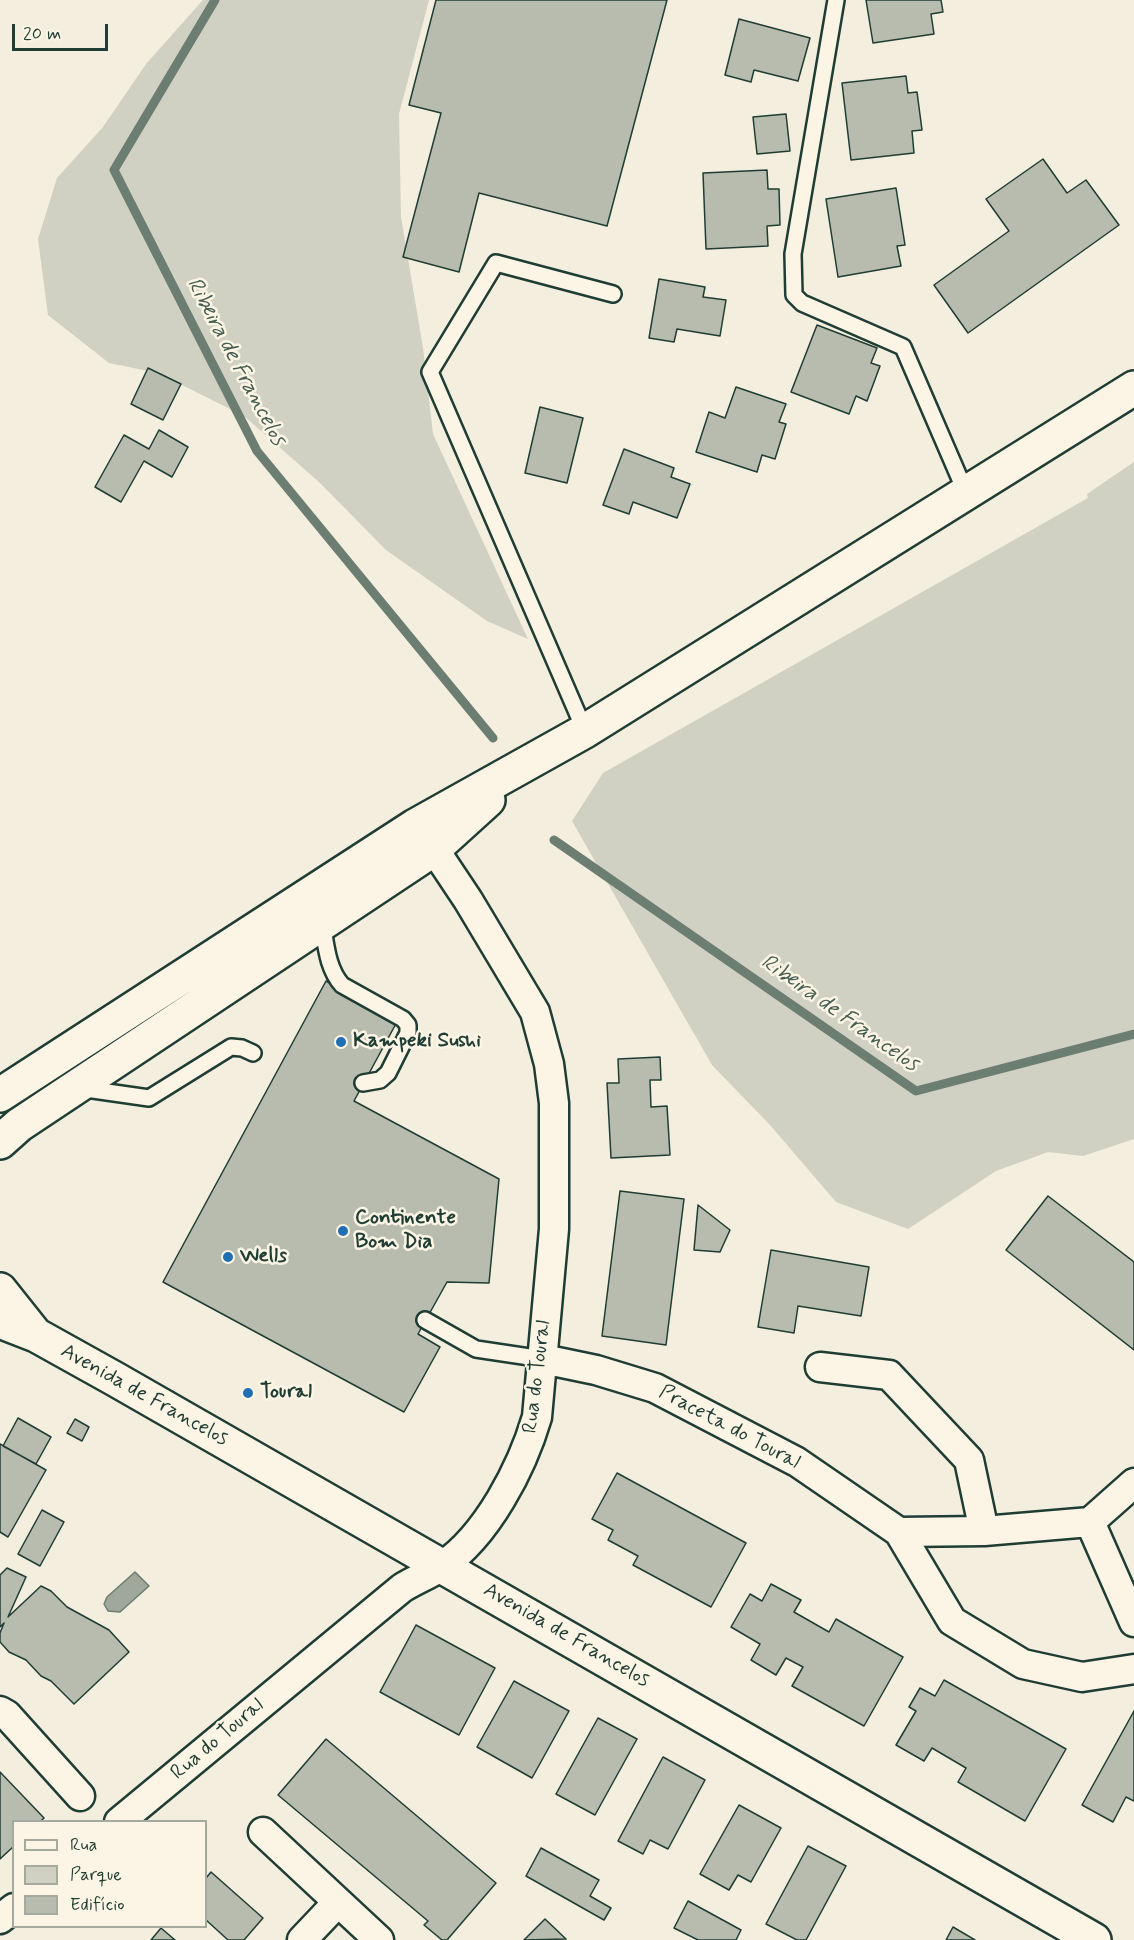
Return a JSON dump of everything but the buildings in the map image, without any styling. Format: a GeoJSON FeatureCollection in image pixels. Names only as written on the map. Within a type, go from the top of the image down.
{"type":"FeatureCollection","features":[{"type":"Feature","properties":{"kind":"main road"},"geometry":{"type":"LineString","coordinates":[[0,1095],[415,826],[585,731],[1134,388]]}},
{"type":"Feature","properties":{"kind":"main road"},"geometry":{"type":"LineString","coordinates":[[0,1142],[19,1125],[434,849],[527,765]]}},
{"type":"Feature","properties":{"kind":"main road","name":"Avenida de Francelos"},"geometry":{"type":"LineString","coordinates":[[0,1290],[36,1335]]}},
{"type":"Feature","properties":{"kind":"main road","name":"Avenida de Francelos"},"geometry":{"type":"LineString","coordinates":[[0,1321],[36,1335],[443,1565],[1094,1940]]}},
{"type":"Feature","properties":{"kind":"street","name":"Rua do Toural"},"geometry":{"type":"LineString","coordinates":[[120,1820],[402,1588],[443,1565],[485,1526],[530,1443],[537,1417],[554,1229],[554,1103],[549,1064],[535,1012],[468,900],[434,849]]}},
{"type":"Feature","properties":{"kind":"street","name":"Praceta do Toural"},"geometry":{"type":"LineString","coordinates":[[543,1359],[596,1370],[655,1388],[797,1462],[900,1532],[952,1622],[1023,1664],[1082,1677],[1134,1669]]}},
{"type":"Feature","properties":{"kind":"street"},"geometry":{"type":"LineString","coordinates":[[820,1367],[889,1375],[969,1460],[984,1531]]}},
{"type":"Feature","properties":{"kind":"street"},"geometry":{"type":"LineString","coordinates":[[900,1532],[984,1531],[1090,1522],[1134,1483]]}},
{"type":"Feature","properties":{"kind":"street"},"geometry":{"type":"LineString","coordinates":[[1090,1522],[1134,1622]]}},
{"type":"Feature","properties":{"kind":"street"},"geometry":{"type":"LineString","coordinates":[[0,1711],[7,1715],[80,1797]]}},
{"type":"Feature","properties":{"kind":"street"},"geometry":{"type":"LineString","coordinates":[[263,1833],[379,1940]]}},
{"type":"Feature","properties":{"kind":"street"},"geometry":{"type":"LineString","coordinates":[[302,1940],[338,1902]]}},
{"type":"Feature","properties":{"kind":"street"},"geometry":{"type":"LineString","coordinates":[[0,1919],[12,1910]]}},
{"type":"Feature","properties":{"kind":"lane"},"geometry":{"type":"LineString","coordinates":[[836,0],[793,254],[794,294],[802,303],[903,347],[966,493]]}},
{"type":"Feature","properties":{"kind":"lane"},"geometry":{"type":"LineString","coordinates":[[585,731],[430,372],[495,263],[613,294]]}},
{"type":"Feature","properties":{"kind":"lane"},"geometry":{"type":"LineString","coordinates":[[322,923],[331,970],[336,979],[342,985],[403,1019],[408,1025],[408,1034],[388,1073],[380,1080],[363,1083]]}},
{"type":"Feature","properties":{"kind":"lane"},"geometry":{"type":"LineString","coordinates":[[76,1088],[150,1098],[231,1047],[242,1048],[254,1053]]}},
{"type":"Feature","properties":{"kind":"lane"},"geometry":{"type":"LineString","coordinates":[[425,1320],[476,1349],[543,1359]]}},
{"type":"Feature","properties":{"kind":"green space"},"geometry":{"type":"Polygon","coordinates":[[[203,0],[429,0],[399,114],[401,217],[423,348],[433,434],[528,639],[487,621],[386,550],[319,482],[244,416],[158,373],[109,363],[48,315],[38,239],[57,178],[103,127],[146,64],[203,0]]]}},
{"type":"Feature","properties":{"kind":"green space"},"geometry":{"type":"Polygon","coordinates":[[[1134,462],[1134,1139],[1083,1156],[1048,1152],[996,1171],[908,1229],[836,1202],[770,1125],[712,1065],[572,821],[603,773],[1088,498],[1087,494],[1134,462]]]}},
{"type":"Feature","properties":{"kind":"shaded area"},"geometry":{"type":"Polygon","coordinates":[[[135,1572],[149,1586],[120,1612],[108,1611],[104,1604],[107,1597],[135,1572]]]}},
{"type":"Feature","properties":{"kind":"waterway","name":"Ribeira de Francelos"},"geometry":{"type":"LineString","coordinates":[[215,0],[114,170],[257,451],[493,738]]}},
{"type":"Feature","properties":{"kind":"waterway","name":"Ribeira de Francelos"},"geometry":{"type":"LineString","coordinates":[[554,840],[916,1091],[1134,1034]]}},
{"type":"Feature","properties":{"kind":"place","name":"Kampeki Sushi"},"geometry":{"type":"Point","coordinates":[341,1042]}},
{"type":"Feature","properties":{"kind":"place","name":"Continente Bom Dia"},"geometry":{"type":"Point","coordinates":[343,1231]}},
{"type":"Feature","properties":{"kind":"place","name":"Wells"},"geometry":{"type":"Point","coordinates":[228,1257]}},
{"type":"Feature","properties":{"kind":"place","name":"Toural"},"geometry":{"type":"Point","coordinates":[248,1393]}}]}
